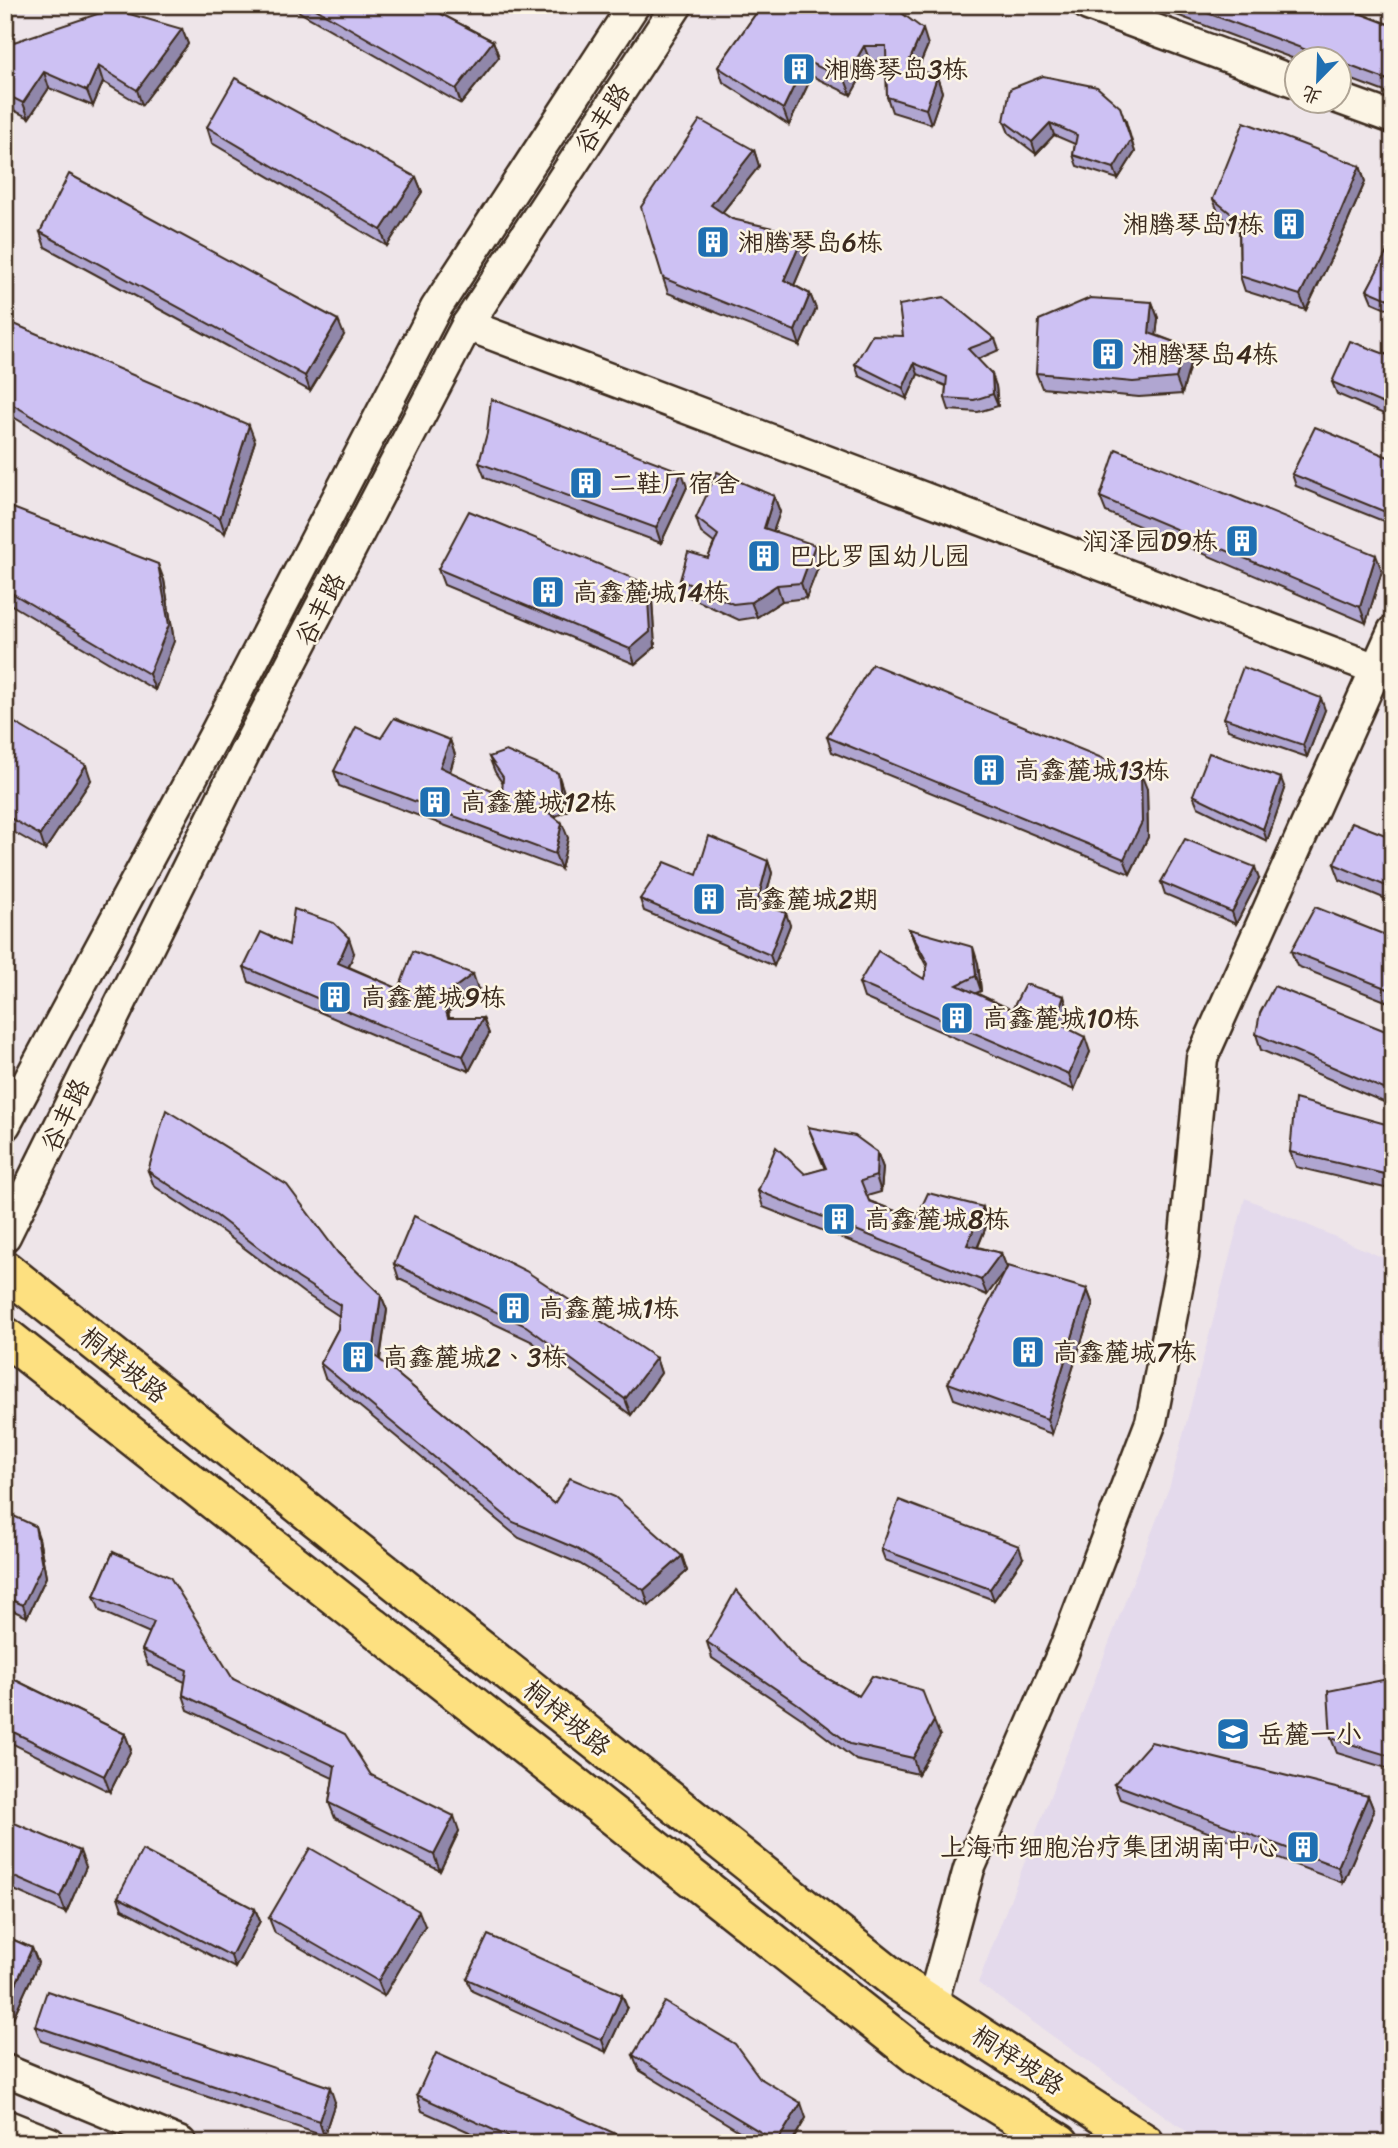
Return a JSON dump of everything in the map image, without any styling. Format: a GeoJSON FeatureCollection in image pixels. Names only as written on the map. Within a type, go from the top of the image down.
{"type":"FeatureCollection","features":[{"type":"Feature","properties":{"kind":"main road","name":"桐梓坡路"},"geometry":{"type":"LineString","coordinates":[[5,1270],[899,1983],[1145,2143]]}},
{"type":"Feature","properties":{"kind":"main road","name":"桐梓坡路"},"geometry":{"type":"LineString","coordinates":[[5,1336],[919,2057],[1060,2143]]}},
{"type":"Feature","properties":{"kind":"street","name":"谷丰路"},"geometry":{"type":"LineString","coordinates":[[5,1125],[220,726],[436,308],[634,5]]}},
{"type":"Feature","properties":{"kind":"street","name":"谷丰路"},"geometry":{"type":"LineString","coordinates":[[5,1236],[244,754],[467,325],[677,5]]}},
{"type":"Feature","properties":{"kind":"street"},"geometry":{"type":"LineString","coordinates":[[1088,5],[1282,76]]}},
{"type":"Feature","properties":{"kind":"street"},"geometry":{"type":"LineString","coordinates":[[1352,103],[1393,118]]}},
{"type":"Feature","properties":{"kind":"street"},"geometry":{"type":"LineString","coordinates":[[467,325],[1385,672]]}},
{"type":"Feature","properties":{"kind":"street"},"geometry":{"type":"LineString","coordinates":[[932,2004],[969,1869],[1064,1650],[1152,1422],[1183,1256],[1202,1058],[1385,672],[1393,631]]}},
{"type":"Feature","properties":{"kind":"street"},"geometry":{"type":"LineString","coordinates":[[5,2070],[181,2143]]}},
{"type":"Feature","properties":{"kind":"street"},"geometry":{"type":"LineString","coordinates":[[5,2125],[50,2143]]}},
{"type":"Feature","properties":{"kind":"shaded area","name":"岳麓一小"},"geometry":{"type":"Polygon","coordinates":[[[1245,1198],[1393,1262],[1393,2143],[1203,2143],[978,1983],[1170,1485],[1245,1198]]]}},
{"type":"Feature","properties":{"kind":"building"},"geometry":{"type":"Polygon","coordinates":[[[309,5],[424,5],[493,41],[456,89],[309,5]]]}},
{"type":"Feature","properties":{"kind":"building","name":"湘腾琴岛3栋"},"geometry":{"type":"Polygon","coordinates":[[[762,5],[846,5],[843,10],[895,8],[923,29],[908,64],[937,77],[926,109],[887,97],[886,46],[864,46],[845,79],[806,61],[783,109],[718,67],[762,5]]]}},
{"type":"Feature","properties":{"kind":"building"},"geometry":{"type":"Polygon","coordinates":[[[1186,5],[1338,5],[1393,26],[1393,82],[1352,67],[1352,46],[1296,46],[1186,5]]]}},
{"type":"Feature","properties":{"kind":"building"},"geometry":{"type":"Polygon","coordinates":[[[112,9],[182,29],[137,90],[98,66],[87,91],[44,72],[23,103],[5,94],[5,45],[112,9]]]}},
{"type":"Feature","properties":{"kind":"building"},"geometry":{"type":"Polygon","coordinates":[[[1043,76],[1097,87],[1120,107],[1131,140],[1114,168],[1073,155],[1077,135],[1050,123],[1032,142],[1004,121],[1010,89],[1043,76]]]}},
{"type":"Feature","properties":{"kind":"building"},"geometry":{"type":"Polygon","coordinates":[[[235,78],[416,177],[381,230],[207,127],[235,78]]]}},
{"type":"Feature","properties":{"kind":"building","name":"湘腾琴岛6栋"},"geometry":{"type":"Polygon","coordinates":[[[700,120],[754,150],[711,205],[732,219],[804,235],[784,280],[810,294],[795,331],[663,278],[641,207],[700,120]]]}},
{"type":"Feature","properties":{"kind":"building","name":"湘腾琴岛1栋"},"geometry":{"type":"Polygon","coordinates":[[[1244,122],[1360,166],[1300,295],[1240,276],[1239,220],[1213,199],[1244,122]]]}},
{"type":"Feature","properties":{"kind":"building"},"geometry":{"type":"Polygon","coordinates":[[[69,174],[338,320],[305,376],[40,232],[69,174]]]}},
{"type":"Feature","properties":{"kind":"building"},"geometry":{"type":"Polygon","coordinates":[[[1393,242],[1393,301],[1367,290],[1393,242]]]}},
{"type":"Feature","properties":{"kind":"building"},"geometry":{"type":"Polygon","coordinates":[[[944,297],[995,339],[968,349],[992,374],[993,394],[974,400],[945,398],[947,377],[914,363],[903,388],[855,364],[872,335],[903,336],[899,305],[944,297]]]}},
{"type":"Feature","properties":{"kind":"building","name":"湘腾琴岛4栋"},"geometry":{"type":"Polygon","coordinates":[[[1090,298],[1152,302],[1149,333],[1185,346],[1176,378],[1133,382],[1036,373],[1039,320],[1090,298]]]}},
{"type":"Feature","properties":{"kind":"building"},"geometry":{"type":"Polygon","coordinates":[[[5,320],[249,425],[220,518],[103,458],[5,400],[5,320]]]}},
{"type":"Feature","properties":{"kind":"building"},"geometry":{"type":"Polygon","coordinates":[[[1350,341],[1393,357],[1393,408],[1332,382],[1350,341]]]}},
{"type":"Feature","properties":{"kind":"building","name":"二鞋厂宿舍"},"geometry":{"type":"Polygon","coordinates":[[[491,399],[682,472],[656,528],[479,463],[487,433],[491,399]]]}},
{"type":"Feature","properties":{"kind":"building"},"geometry":{"type":"Polygon","coordinates":[[[1315,427],[1393,459],[1393,515],[1292,474],[1315,427]]]}},
{"type":"Feature","properties":{"kind":"building","name":"润泽园D9栋"},"geometry":{"type":"Polygon","coordinates":[[[1116,449],[1376,555],[1360,607],[1100,497],[1116,449]]]}},
{"type":"Feature","properties":{"kind":"building","name":"巴比罗国幼儿园"},"geometry":{"type":"Polygon","coordinates":[[[717,472],[774,496],[764,528],[815,545],[801,583],[777,585],[751,602],[733,604],[680,580],[688,552],[708,558],[718,535],[696,518],[717,472]]]}},
{"type":"Feature","properties":{"kind":"building"},"geometry":{"type":"Polygon","coordinates":[[[5,505],[158,564],[169,625],[149,674],[5,589],[5,505]]]}},
{"type":"Feature","properties":{"kind":"building","name":"高鑫麓城14栋"},"geometry":{"type":"Polygon","coordinates":[[[469,511],[647,584],[650,632],[630,649],[438,569],[469,511]]]}},
{"type":"Feature","properties":{"kind":"building","name":"高鑫麓城13栋"},"geometry":{"type":"Polygon","coordinates":[[[872,664],[1141,774],[1142,822],[1124,859],[827,737],[872,664]]]}},
{"type":"Feature","properties":{"kind":"building"},"geometry":{"type":"Polygon","coordinates":[[[1243,667],[1321,698],[1303,745],[1224,718],[1243,667]]]}},
{"type":"Feature","properties":{"kind":"building"},"geometry":{"type":"Polygon","coordinates":[[[5,717],[86,765],[40,835],[5,815],[5,717]]]}},
{"type":"Feature","properties":{"kind":"building","name":"高鑫麓城12栋"},"geometry":{"type":"Polygon","coordinates":[[[394,718],[450,740],[440,767],[502,796],[503,777],[489,757],[506,751],[558,773],[561,796],[540,806],[562,823],[555,854],[334,771],[356,727],[381,738],[394,718]]]}},
{"type":"Feature","properties":{"kind":"building"},"geometry":{"type":"Polygon","coordinates":[[[1209,753],[1281,778],[1263,829],[1193,795],[1209,753]]]}},
{"type":"Feature","properties":{"kind":"building"},"geometry":{"type":"Polygon","coordinates":[[[1352,822],[1393,838],[1393,889],[1334,864],[1352,822]]]}},
{"type":"Feature","properties":{"kind":"building","name":"高鑫麓城2期"},"geometry":{"type":"Polygon","coordinates":[[[709,836],[768,861],[757,903],[786,913],[770,955],[640,899],[665,862],[697,875],[709,836]]]}},
{"type":"Feature","properties":{"kind":"building"},"geometry":{"type":"Polygon","coordinates":[[[1185,839],[1255,867],[1232,912],[1161,882],[1185,839]]]}},
{"type":"Feature","properties":{"kind":"building"},"geometry":{"type":"Polygon","coordinates":[[[1315,907],[1393,938],[1393,991],[1291,951],[1315,907]]]}},
{"type":"Feature","properties":{"kind":"building","name":"高鑫麓城9栋"},"geometry":{"type":"Polygon","coordinates":[[[294,909],[334,923],[349,938],[338,963],[399,989],[413,951],[473,974],[442,997],[448,1018],[483,1018],[463,1056],[380,1025],[244,967],[261,932],[289,945],[294,909]]]}},
{"type":"Feature","properties":{"kind":"building","name":"高鑫麓城10栋"},"geometry":{"type":"Polygon","coordinates":[[[909,929],[973,947],[976,976],[957,985],[1012,1010],[1025,984],[1064,996],[1055,1022],[1085,1037],[1069,1074],[859,983],[878,951],[924,979],[928,964],[909,929]]]}},
{"type":"Feature","properties":{"kind":"building"},"geometry":{"type":"Polygon","coordinates":[[[1274,986],[1393,1034],[1393,1093],[1256,1034],[1260,1013],[1274,986]]]}},
{"type":"Feature","properties":{"kind":"building"},"geometry":{"type":"Polygon","coordinates":[[[1295,1099],[1393,1126],[1393,1176],[1290,1152],[1295,1099]]]}},
{"type":"Feature","properties":{"kind":"building","name":"高鑫麓城2、3栋"},"geometry":{"type":"Polygon","coordinates":[[[166,1110],[287,1185],[338,1253],[381,1295],[373,1354],[554,1504],[570,1478],[615,1497],[682,1556],[644,1590],[575,1548],[513,1522],[320,1363],[338,1329],[340,1305],[298,1278],[217,1216],[148,1171],[166,1110]]]}},
{"type":"Feature","properties":{"kind":"building","name":"高鑫麓城8栋"},"geometry":{"type":"Polygon","coordinates":[[[808,1127],[855,1136],[877,1152],[876,1176],[861,1181],[869,1201],[916,1219],[928,1193],[983,1207],[967,1245],[1001,1253],[981,1280],[758,1191],[776,1147],[805,1174],[826,1168],[808,1127]]]}},
{"type":"Feature","properties":{"kind":"building","name":"高鑫麓城1栋"},"geometry":{"type":"Polygon","coordinates":[[[414,1216],[526,1271],[656,1358],[625,1399],[526,1326],[394,1264],[414,1216]]]}},
{"type":"Feature","properties":{"kind":"building","name":"高鑫麓城7栋"},"geometry":{"type":"Polygon","coordinates":[[[1008,1266],[1087,1289],[1047,1419],[948,1383],[1008,1266]]]}},
{"type":"Feature","properties":{"kind":"building"},"geometry":{"type":"Polygon","coordinates":[[[899,1500],[1019,1546],[990,1589],[881,1549],[899,1500]]]}},
{"type":"Feature","properties":{"kind":"building"},"geometry":{"type":"Polygon","coordinates":[[[5,1512],[35,1526],[42,1565],[23,1605],[5,1597],[5,1512]]]}},
{"type":"Feature","properties":{"kind":"building"},"geometry":{"type":"Polygon","coordinates":[[[113,1552],[170,1577],[233,1679],[345,1734],[371,1775],[454,1816],[434,1855],[329,1803],[335,1766],[183,1695],[187,1670],[142,1650],[154,1622],[94,1596],[113,1552]]]}},
{"type":"Feature","properties":{"kind":"building"},"geometry":{"type":"Polygon","coordinates":[[[736,1590],[801,1664],[859,1696],[872,1676],[922,1690],[934,1721],[913,1758],[850,1744],[798,1704],[707,1642],[736,1590]]]}},
{"type":"Feature","properties":{"kind":"building"},"geometry":{"type":"Polygon","coordinates":[[[5,1675],[125,1734],[104,1776],[5,1728],[5,1675]]]}},
{"type":"Feature","properties":{"kind":"building"},"geometry":{"type":"Polygon","coordinates":[[[1393,1678],[1393,1757],[1331,1738],[1328,1691],[1393,1678]]]}},
{"type":"Feature","properties":{"kind":"building","name":"上海市细胞治疗集团湖南中心"},"geometry":{"type":"Polygon","coordinates":[[[1151,1742],[1368,1796],[1338,1867],[1114,1784],[1151,1742]]]}},
{"type":"Feature","properties":{"kind":"building"},"geometry":{"type":"Polygon","coordinates":[[[5,1819],[80,1851],[60,1897],[5,1873],[5,1819]]]}},
{"type":"Feature","properties":{"kind":"building"},"geometry":{"type":"Polygon","coordinates":[[[310,1848],[419,1911],[378,1981],[269,1918],[310,1848]]]}},
{"type":"Feature","properties":{"kind":"building"},"geometry":{"type":"Polygon","coordinates":[[[142,1850],[255,1909],[231,1956],[118,1897],[142,1850]]]}},
{"type":"Feature","properties":{"kind":"building"},"geometry":{"type":"Polygon","coordinates":[[[488,1935],[622,1995],[602,2040],[467,1979],[488,1935]]]}},
{"type":"Feature","properties":{"kind":"building"},"geometry":{"type":"Polygon","coordinates":[[[5,1936],[32,1948],[7,2004],[5,2004],[5,1936]]]}},
{"type":"Feature","properties":{"kind":"building"},"geometry":{"type":"Polygon","coordinates":[[[47,1991],[330,2087],[319,2121],[35,2026],[47,1991]]]}},
{"type":"Feature","properties":{"kind":"building"},"geometry":{"type":"Polygon","coordinates":[[[665,2002],[735,2044],[760,2078],[801,2103],[777,2142],[633,2055],[665,2002]]]}},
{"type":"Feature","properties":{"kind":"building"},"geometry":{"type":"Polygon","coordinates":[[[436,2053],[636,2143],[522,2143],[417,2095],[436,2053]]]}},
{"type":"Feature","properties":{"kind":"place","name":"湘腾琴岛3栋"},"geometry":{"type":"Point","coordinates":[799,69]}},
{"type":"Feature","properties":{"kind":"place","name":"湘腾琴岛1栋"},"geometry":{"type":"Point","coordinates":[1289,224]}},
{"type":"Feature","properties":{"kind":"place","name":"湘腾琴岛6栋"},"geometry":{"type":"Point","coordinates":[713,242]}},
{"type":"Feature","properties":{"kind":"place","name":"湘腾琴岛4栋"},"geometry":{"type":"Point","coordinates":[1108,354]}},
{"type":"Feature","properties":{"kind":"place","name":"二鞋厂宿舍"},"geometry":{"type":"Point","coordinates":[586,483]}},
{"type":"Feature","properties":{"kind":"place","name":"润泽园D9栋"},"geometry":{"type":"Point","coordinates":[1242,541]}},
{"type":"Feature","properties":{"kind":"place","name":"巴比罗国幼儿园"},"geometry":{"type":"Point","coordinates":[764,556]}},
{"type":"Feature","properties":{"kind":"place","name":"高鑫麓城14栋"},"geometry":{"type":"Point","coordinates":[548,592]}},
{"type":"Feature","properties":{"kind":"place","name":"高鑫麓城13栋"},"geometry":{"type":"Point","coordinates":[989,770]}},
{"type":"Feature","properties":{"kind":"place","name":"高鑫麓城12栋"},"geometry":{"type":"Point","coordinates":[435,802]}},
{"type":"Feature","properties":{"kind":"place","name":"高鑫麓城2期"},"geometry":{"type":"Point","coordinates":[709,899]}},
{"type":"Feature","properties":{"kind":"place","name":"高鑫麓城9栋"},"geometry":{"type":"Point","coordinates":[335,997]}},
{"type":"Feature","properties":{"kind":"place","name":"高鑫麓城10栋"},"geometry":{"type":"Point","coordinates":[957,1018]}},
{"type":"Feature","properties":{"kind":"place","name":"高鑫麓城8栋"},"geometry":{"type":"Point","coordinates":[839,1219]}},
{"type":"Feature","properties":{"kind":"place","name":"高鑫麓城1栋"},"geometry":{"type":"Point","coordinates":[514,1308]}},
{"type":"Feature","properties":{"kind":"place","name":"高鑫麓城7栋"},"geometry":{"type":"Point","coordinates":[1028,1352]}},
{"type":"Feature","properties":{"kind":"place","name":"高鑫麓城2、3栋"},"geometry":{"type":"Point","coordinates":[358,1357]}},
{"type":"Feature","properties":{"kind":"place","name":"岳麓一小"},"geometry":{"type":"Point","coordinates":[1233,1734]}},
{"type":"Feature","properties":{"kind":"place","name":"上海市细胞治疗集团湖南中心"},"geometry":{"type":"Point","coordinates":[1303,1847]}}]}
